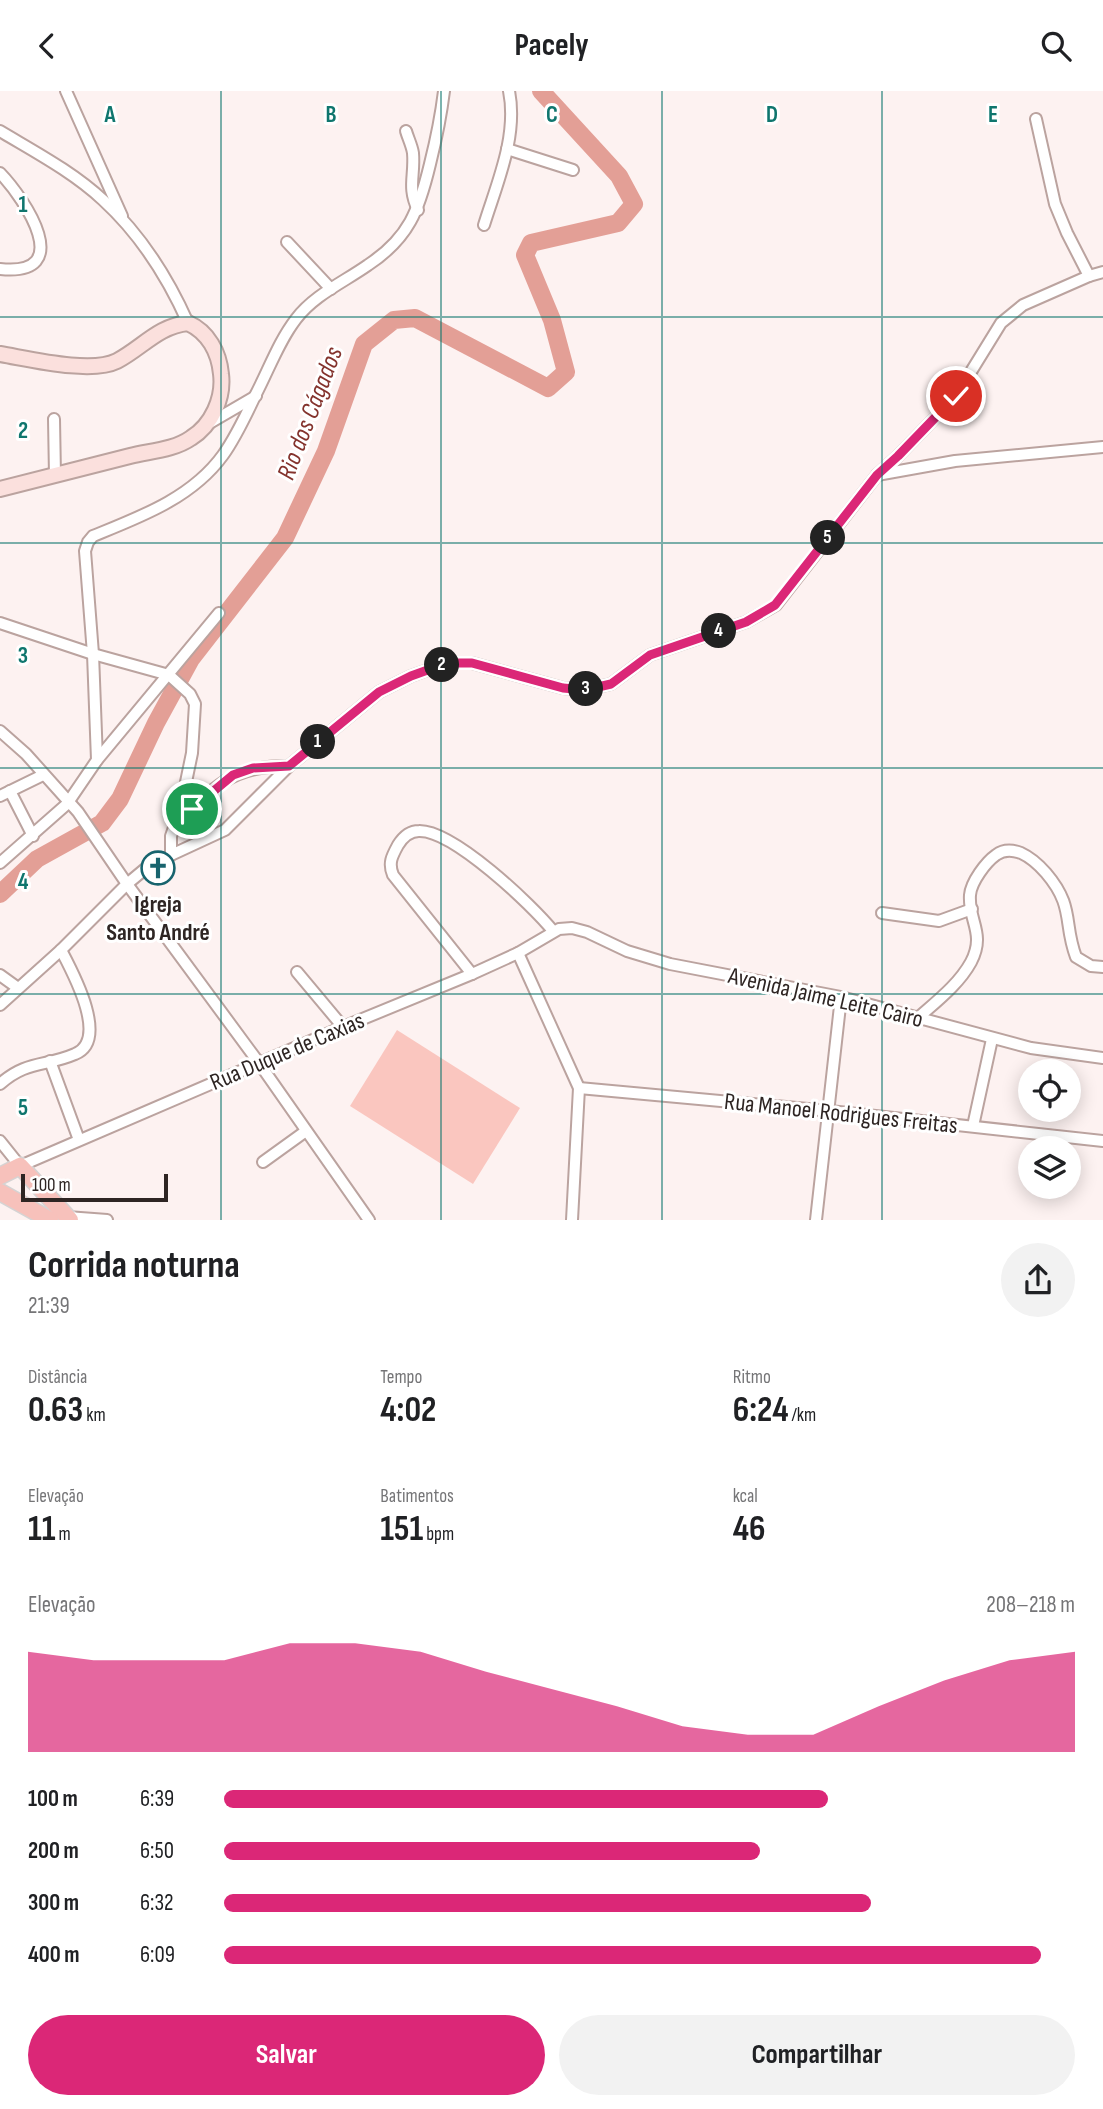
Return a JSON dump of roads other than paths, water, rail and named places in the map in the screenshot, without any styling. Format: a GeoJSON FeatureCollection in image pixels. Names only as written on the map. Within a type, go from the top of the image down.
{"type":"FeatureCollection","features":[{"type":"Feature","properties":{"kind":"main road"},"geometry":{"type":"LineString","coordinates":[[0,354],[95,367],[118,360],[161,331],[177,324],[188,323],[204,332],[220,365],[220,396],[208,424],[182,444],[0,489]]}},
{"type":"Feature","properties":{"kind":"main road"},"geometry":{"type":"LineString","coordinates":[[0,1176],[20,1166],[69,1218]]}},
{"type":"Feature","properties":{"kind":"main road"},"geometry":{"type":"LineString","coordinates":[[0,1192],[50,1220]]}},
{"type":"Feature","properties":{"kind":"street"},"geometry":{"type":"LineString","coordinates":[[66,91],[125,222]]}},
{"type":"Feature","properties":{"kind":"street"},"geometry":{"type":"LineString","coordinates":[[97,760],[93,655],[85,562],[88,542],[93,536],[151,512],[200,479],[223,455],[290,327],[308,305],[387,251],[401,237],[418,210],[436,139],[444,91]]}},
{"type":"Feature","properties":{"kind":"street"},"geometry":{"type":"LineString","coordinates":[[484,225],[507,149],[511,119],[509,91]]}},
{"type":"Feature","properties":{"kind":"street"},"geometry":{"type":"LineString","coordinates":[[1036,119],[1055,204],[1089,276]]}},
{"type":"Feature","properties":{"kind":"street"},"geometry":{"type":"LineString","coordinates":[[0,131],[69,174],[101,198],[125,222],[165,278],[188,323]]}},
{"type":"Feature","properties":{"kind":"street"},"geometry":{"type":"LineString","coordinates":[[406,131],[413,154],[410,183],[412,198],[418,210]]}},
{"type":"Feature","properties":{"kind":"street"},"geometry":{"type":"LineString","coordinates":[[507,149],[573,170]]}},
{"type":"Feature","properties":{"kind":"street"},"geometry":{"type":"LineString","coordinates":[[0,173],[32,215],[40,247],[37,258],[26,268],[0,269]]}},
{"type":"Feature","properties":{"kind":"street"},"geometry":{"type":"LineString","coordinates":[[286,241],[331,289]]}},
{"type":"Feature","properties":{"kind":"street"},"geometry":{"type":"LineString","coordinates":[[0,1005],[61,950],[124,880],[225,830],[289,766],[379,692],[411,676],[447,663],[472,663],[563,688],[585,690],[611,684],[650,655],[746,622],[775,605],[877,475],[956,396],[1001,323],[1023,305],[1103,272]]}},
{"type":"Feature","properties":{"kind":"street"},"geometry":{"type":"LineString","coordinates":[[208,424],[256,396]]}},
{"type":"Feature","properties":{"kind":"street"},"geometry":{"type":"LineString","coordinates":[[54,419],[55,476]]}},
{"type":"Feature","properties":{"kind":"street"},"geometry":{"type":"LineString","coordinates":[[877,475],[955,461],[1103,447]]}},
{"type":"Feature","properties":{"kind":"street"},"geometry":{"type":"LineString","coordinates":[[0,863],[69,801],[97,760],[171,677],[219,613]]}},
{"type":"Feature","properties":{"kind":"street"},"geometry":{"type":"LineString","coordinates":[[0,623],[93,655],[171,677],[190,694],[195,704],[192,753],[180,811],[171,836],[171,855]]}},
{"type":"Feature","properties":{"kind":"street"},"geometry":{"type":"LineString","coordinates":[[0,731],[26,754],[69,801],[369,1220]]}},
{"type":"Feature","properties":{"kind":"street"},"geometry":{"type":"LineString","coordinates":[[171,836],[192,809],[233,775],[253,768],[289,766]]}},
{"type":"Feature","properties":{"kind":"street"},"geometry":{"type":"LineString","coordinates":[[33,836],[5,794],[43,775]]}},
{"type":"Feature","properties":{"kind":"street"},"geometry":{"type":"LineString","coordinates":[[472,974],[393,875],[390,862],[401,841],[411,832],[433,833],[455,846],[512,889],[553,931]]}},
{"type":"Feature","properties":{"kind":"street"},"geometry":{"type":"LineString","coordinates":[[919,1017],[971,963],[978,939],[970,892],[982,871],[996,855],[1005,850],[1022,853],[1038,864],[1063,896],[1076,957],[1091,966],[1103,967]]}},
{"type":"Feature","properties":{"kind":"street"},"geometry":{"type":"LineString","coordinates":[[882,913],[939,921],[972,909]]}},
{"type":"Feature","properties":{"kind":"street","name":"Avenida Jaime Leite Cairo"},"geometry":{"type":"LineString","coordinates":[[553,931],[572,928],[627,951],[660,961],[841,997],[1031,1048],[1103,1058]]}},
{"type":"Feature","properties":{"kind":"street","name":"Rua Duque de Caxias"},"geometry":{"type":"LineString","coordinates":[[20,1166],[472,974],[518,953],[553,931]]}},
{"type":"Feature","properties":{"kind":"street"},"geometry":{"type":"LineString","coordinates":[[0,1084],[24,1067],[82,1051],[89,1035],[87,1010],[76,978],[61,950]]}},
{"type":"Feature","properties":{"kind":"street"},"geometry":{"type":"LineString","coordinates":[[518,953],[579,1088],[572,1220]]}},
{"type":"Feature","properties":{"kind":"street"},"geometry":{"type":"LineString","coordinates":[[297,972],[343,1027]]}},
{"type":"Feature","properties":{"kind":"street"},"geometry":{"type":"LineString","coordinates":[[0,975],[18,988]]}},
{"type":"Feature","properties":{"kind":"street"},"geometry":{"type":"LineString","coordinates":[[817,1220],[841,997]]}},
{"type":"Feature","properties":{"kind":"street"},"geometry":{"type":"LineString","coordinates":[[973,1126],[992,1039]]}},
{"type":"Feature","properties":{"kind":"street"},"geometry":{"type":"LineString","coordinates":[[50,1061],[79,1140]]}},
{"type":"Feature","properties":{"kind":"street","name":"Rua Manoel Rodrigues Freitas"},"geometry":{"type":"LineString","coordinates":[[579,1088],[830,1111],[1103,1141]]}},
{"type":"Feature","properties":{"kind":"street"},"geometry":{"type":"LineString","coordinates":[[263,1162],[306,1131]]}},
{"type":"Feature","properties":{"kind":"street"},"geometry":{"type":"LineString","coordinates":[[0,1141],[20,1166]]}},
{"type":"Feature","properties":{"kind":"street"},"geometry":{"type":"LineString","coordinates":[[69,1218],[107,1220]]}},
{"type":"Feature","properties":{"kind":"waterway","name":"Rio dos Cágados"},"geometry":{"type":"LineString","coordinates":[[0,894],[37,859],[102,823],[120,799],[156,723],[191,659],[285,538],[326,451],[364,344],[394,320],[415,318],[548,388],[566,372],[552,320],[525,255],[531,243],[618,223],[634,204],[619,176],[541,91]]}},
{"type":"Feature","properties":{"kind":"place","name":"Igreja Santo André"},"geometry":{"type":"Point","coordinates":[158,868]}}]}
